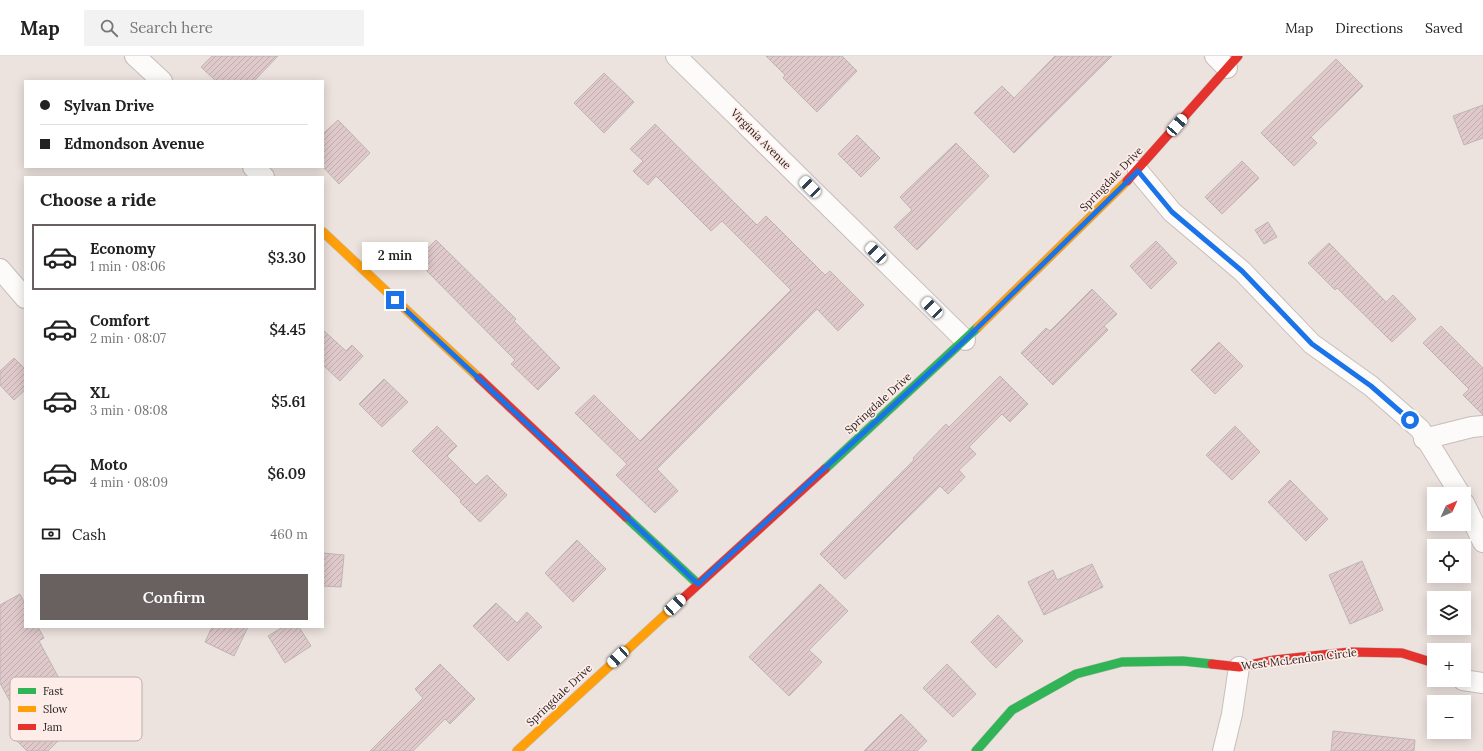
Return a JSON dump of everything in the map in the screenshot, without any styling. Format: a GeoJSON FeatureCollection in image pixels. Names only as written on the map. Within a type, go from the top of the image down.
{"type":"FeatureCollection","features":[{"type":"Feature","properties":{"kind":"street"},"geometry":{"type":"LineString","coordinates":[[135,56],[161,80]]}},
{"type":"Feature","properties":{"kind":"street","name":"Virginia Avenue"},"geometry":{"type":"LineString","coordinates":[[676,56],[965,340]]}},
{"type":"Feature","properties":{"kind":"street","name":"Springdale Drive"},"geometry":{"type":"LineString","coordinates":[[517,751],[965,340],[1138,171],[1227,60]]}},
{"type":"Feature","properties":{"kind":"street"},"geometry":{"type":"LineString","coordinates":[[255,168],[263,176]]}},
{"type":"Feature","properties":{"kind":"street"},"geometry":{"type":"LineString","coordinates":[[1138,171],[1172,212],[1242,271],[1312,344],[1371,386],[1420,429],[1424,439],[1455,487]]}},
{"type":"Feature","properties":{"kind":"street"},"geometry":{"type":"LineString","coordinates":[[324,233],[698,584]]}},
{"type":"Feature","properties":{"kind":"street"},"geometry":{"type":"LineString","coordinates":[[0,269],[24,297]]}},
{"type":"Feature","properties":{"kind":"street"},"geometry":{"type":"LineString","coordinates":[[1424,439],[1472,427],[1483,426]]}},
{"type":"Feature","properties":{"kind":"street"},"geometry":{"type":"LineString","coordinates":[[1471,517],[1483,542]]}},
{"type":"Feature","properties":{"kind":"street","name":"West McLendon Circle"},"geometry":{"type":"LineString","coordinates":[[976,751],[1012,710],[1076,674],[1122,662],[1183,661],[1239,667],[1274,660],[1350,652],[1402,654],[1427,661]]}},
{"type":"Feature","properties":{"kind":"street"},"geometry":{"type":"LineString","coordinates":[[1223,751],[1232,714],[1239,667]]}},
{"type":"Feature","properties":{"kind":"street"},"geometry":{"type":"LineString","coordinates":[[1471,681],[1483,683]]}},
{"type":"Feature","properties":{"kind":"building"},"geometry":{"type":"Polygon","coordinates":[[[212,56],[278,56],[255,80],[215,80],[201,67],[212,56]]]}},
{"type":"Feature","properties":{"kind":"building"},"geometry":{"type":"Polygon","coordinates":[[[766,56],[842,56],[857,71],[817,112],[783,78],[785,75],[766,56]]]}},
{"type":"Feature","properties":{"kind":"building"},"geometry":{"type":"Polygon","coordinates":[[[1055,56],[1112,56],[1014,153],[974,113],[1002,86],[1014,98],[1055,56]]]}},
{"type":"Feature","properties":{"kind":"building"},"geometry":{"type":"Polygon","coordinates":[[[1336,59],[1363,86],[1311,137],[1317,143],[1294,166],[1261,133],[1336,59]]]}},
{"type":"Feature","properties":{"kind":"building"},"geometry":{"type":"Polygon","coordinates":[[[604,73],[634,102],[604,133],[574,103],[604,73]]]}},
{"type":"Feature","properties":{"kind":"building"},"geometry":{"type":"Polygon","coordinates":[[[1483,105],[1483,138],[1464,145],[1453,116],[1483,105]]]}},
{"type":"Feature","properties":{"kind":"building"},"geometry":{"type":"Polygon","coordinates":[[[338,120],[370,153],[339,184],[324,168],[324,133],[338,120]]]}},
{"type":"Feature","properties":{"kind":"building"},"geometry":{"type":"Polygon","coordinates":[[[655,124],[757,225],[766,216],[825,275],[830,271],[864,305],[838,331],[817,309],[657,469],[678,491],[655,513],[616,475],[627,464],[575,413],[594,395],[640,441],[791,290],[722,221],[711,231],[656,176],[648,185],[633,171],[643,161],[630,149],[655,124]]]}},
{"type":"Feature","properties":{"kind":"building"},"geometry":{"type":"Polygon","coordinates":[[[857,135],[880,158],[861,177],[838,154],[857,135]]]}},
{"type":"Feature","properties":{"kind":"building"},"geometry":{"type":"Polygon","coordinates":[[[956,143],[989,176],[917,250],[894,227],[912,210],[900,197],[956,143]]]}},
{"type":"Feature","properties":{"kind":"building"},"geometry":{"type":"Polygon","coordinates":[[[1242,161],[1259,178],[1222,214],[1205,197],[1242,161]]]}},
{"type":"Feature","properties":{"kind":"building"},"geometry":{"type":"Polygon","coordinates":[[[1268,222],[1277,237],[1264,244],[1255,230],[1268,222]]]}},
{"type":"Feature","properties":{"kind":"building"},"geometry":{"type":"Polygon","coordinates":[[[436,240],[516,319],[514,321],[560,368],[538,390],[511,364],[515,360],[416,260],[436,240]]]}},
{"type":"Feature","properties":{"kind":"building"},"geometry":{"type":"Polygon","coordinates":[[[1156,241],[1177,263],[1151,289],[1130,266],[1156,241]]]}},
{"type":"Feature","properties":{"kind":"building"},"geometry":{"type":"Polygon","coordinates":[[[1329,243],[1386,302],[1393,295],[1416,319],[1392,342],[1337,288],[1335,290],[1308,263],[1329,243]]]}},
{"type":"Feature","properties":{"kind":"building"},"geometry":{"type":"Polygon","coordinates":[[[1092,289],[1117,314],[1104,326],[1108,330],[1053,385],[1021,353],[1046,328],[1050,331],[1092,289]]]}},
{"type":"Feature","properties":{"kind":"building"},"geometry":{"type":"Polygon","coordinates":[[[1441,326],[1483,368],[1483,415],[1463,395],[1469,389],[1423,343],[1441,326]]]}},
{"type":"Feature","properties":{"kind":"building"},"geometry":{"type":"Polygon","coordinates":[[[324,331],[346,351],[352,345],[363,356],[340,381],[324,366],[324,331]]]}},
{"type":"Feature","properties":{"kind":"building"},"geometry":{"type":"Polygon","coordinates":[[[1219,342],[1243,366],[1215,394],[1191,370],[1219,342]]]}},
{"type":"Feature","properties":{"kind":"building"},"geometry":{"type":"Polygon","coordinates":[[[14,358],[24,368],[24,391],[14,400],[0,385],[0,371],[14,358]]]}},
{"type":"Feature","properties":{"kind":"building"},"geometry":{"type":"Polygon","coordinates":[[[1000,376],[1028,404],[1010,422],[1002,414],[969,447],[976,454],[959,470],[965,477],[948,494],[940,486],[845,579],[820,554],[914,460],[913,458],[946,424],[949,427],[1000,376]]]}},
{"type":"Feature","properties":{"kind":"building"},"geometry":{"type":"Polygon","coordinates":[[[384,379],[408,402],[382,427],[359,404],[384,379]]]}},
{"type":"Feature","properties":{"kind":"building"},"geometry":{"type":"Polygon","coordinates":[[[437,426],[457,446],[447,456],[476,485],[487,475],[507,495],[480,522],[460,502],[461,500],[412,451],[437,426]]]}},
{"type":"Feature","properties":{"kind":"building"},"geometry":{"type":"Polygon","coordinates":[[[1235,426],[1260,452],[1232,480],[1206,455],[1235,426]]]}},
{"type":"Feature","properties":{"kind":"building"},"geometry":{"type":"Polygon","coordinates":[[[1290,480],[1328,519],[1306,541],[1268,502],[1290,480]]]}},
{"type":"Feature","properties":{"kind":"building"},"geometry":{"type":"Polygon","coordinates":[[[577,540],[606,569],[573,602],[545,573],[577,540]]]}},
{"type":"Feature","properties":{"kind":"building"},"geometry":{"type":"Polygon","coordinates":[[[324,553],[344,555],[341,587],[324,586],[324,553]]]}},
{"type":"Feature","properties":{"kind":"building"},"geometry":{"type":"Polygon","coordinates":[[[1362,561],[1383,610],[1350,624],[1329,575],[1362,561]]]}},
{"type":"Feature","properties":{"kind":"building"},"geometry":{"type":"Polygon","coordinates":[[[1092,564],[1103,587],[1044,615],[1028,582],[1053,570],[1057,580],[1092,564]]]}},
{"type":"Feature","properties":{"kind":"building"},"geometry":{"type":"Polygon","coordinates":[[[820,584],[848,611],[809,650],[822,662],[789,696],[749,657],[820,584]]]}},
{"type":"Feature","properties":{"kind":"building"},"geometry":{"type":"Polygon","coordinates":[[[20,594],[24,602],[24,628],[39,628],[44,638],[39,641],[58,677],[10,677],[10,701],[0,683],[0,605],[20,594]]]}},
{"type":"Feature","properties":{"kind":"building"},"geometry":{"type":"Polygon","coordinates":[[[496,603],[517,623],[527,612],[542,627],[508,661],[473,626],[496,603]]]}},
{"type":"Feature","properties":{"kind":"building"},"geometry":{"type":"Polygon","coordinates":[[[998,615],[1023,641],[996,668],[971,642],[998,615]]]}},
{"type":"Feature","properties":{"kind":"building"},"geometry":{"type":"Polygon","coordinates":[[[212,628],[248,628],[234,656],[205,642],[212,628]]]}},
{"type":"Feature","properties":{"kind":"building"},"geometry":{"type":"Polygon","coordinates":[[[281,628],[300,628],[311,646],[285,663],[268,636],[281,628]]]}},
{"type":"Feature","properties":{"kind":"building"},"geometry":{"type":"Polygon","coordinates":[[[440,664],[475,699],[450,724],[445,719],[413,751],[370,751],[423,698],[415,689],[440,664]]]}},
{"type":"Feature","properties":{"kind":"building"},"geometry":{"type":"Polygon","coordinates":[[[947,664],[976,694],[953,717],[923,688],[947,664]]]}},
{"type":"Feature","properties":{"kind":"building"},"geometry":{"type":"Polygon","coordinates":[[[901,714],[927,741],[917,751],[864,751],[901,714]]]}},
{"type":"Feature","properties":{"kind":"building"},"geometry":{"type":"Polygon","coordinates":[[[1333,731],[1415,740],[1414,751],[1331,751],[1333,731]]]}},
{"type":"Feature","properties":{"kind":"building"},"geometry":{"type":"Polygon","coordinates":[[[17,741],[58,741],[48,751],[27,751],[17,741]]]}},
{"type":"Feature","properties":{"kind":"traffic: fast"},"geometry":{"type":"LineString","coordinates":[[825,469],[978,327]]}},
{"type":"Feature","properties":{"kind":"traffic: fast"},"geometry":{"type":"LineString","coordinates":[[626,517],[698,584]]}},
{"type":"Feature","properties":{"kind":"traffic: fast"},"geometry":{"type":"LineString","coordinates":[[976,751],[1012,710],[1076,674],[1122,662],[1183,661],[1212,664]]}},
{"type":"Feature","properties":{"kind":"traffic: slow"},"geometry":{"type":"LineString","coordinates":[[978,327],[1127,181]]}},
{"type":"Feature","properties":{"kind":"traffic: slow"},"geometry":{"type":"LineString","coordinates":[[324,233],[479,378]]}},
{"type":"Feature","properties":{"kind":"traffic: slow"},"geometry":{"type":"LineString","coordinates":[[517,751],[679,602]]}},
{"type":"Feature","properties":{"kind":"traffic: jam"},"geometry":{"type":"LineString","coordinates":[[1127,181],[1238,56]]}},
{"type":"Feature","properties":{"kind":"traffic: jam"},"geometry":{"type":"LineString","coordinates":[[479,378],[626,517]]}},
{"type":"Feature","properties":{"kind":"traffic: jam"},"geometry":{"type":"LineString","coordinates":[[679,602],[825,469]]}},
{"type":"Feature","properties":{"kind":"traffic: jam"},"geometry":{"type":"LineString","coordinates":[[1212,664],[1239,667],[1274,660],[1350,652],[1402,653],[1427,661]]}},
{"type":"Feature","properties":{"kind":"route"},"geometry":{"type":"LineString","coordinates":[[395,300],[698,584],[965,340],[1138,171],[1172,212],[1242,271],[1312,344],[1371,386],[1410,420]]}}]}
